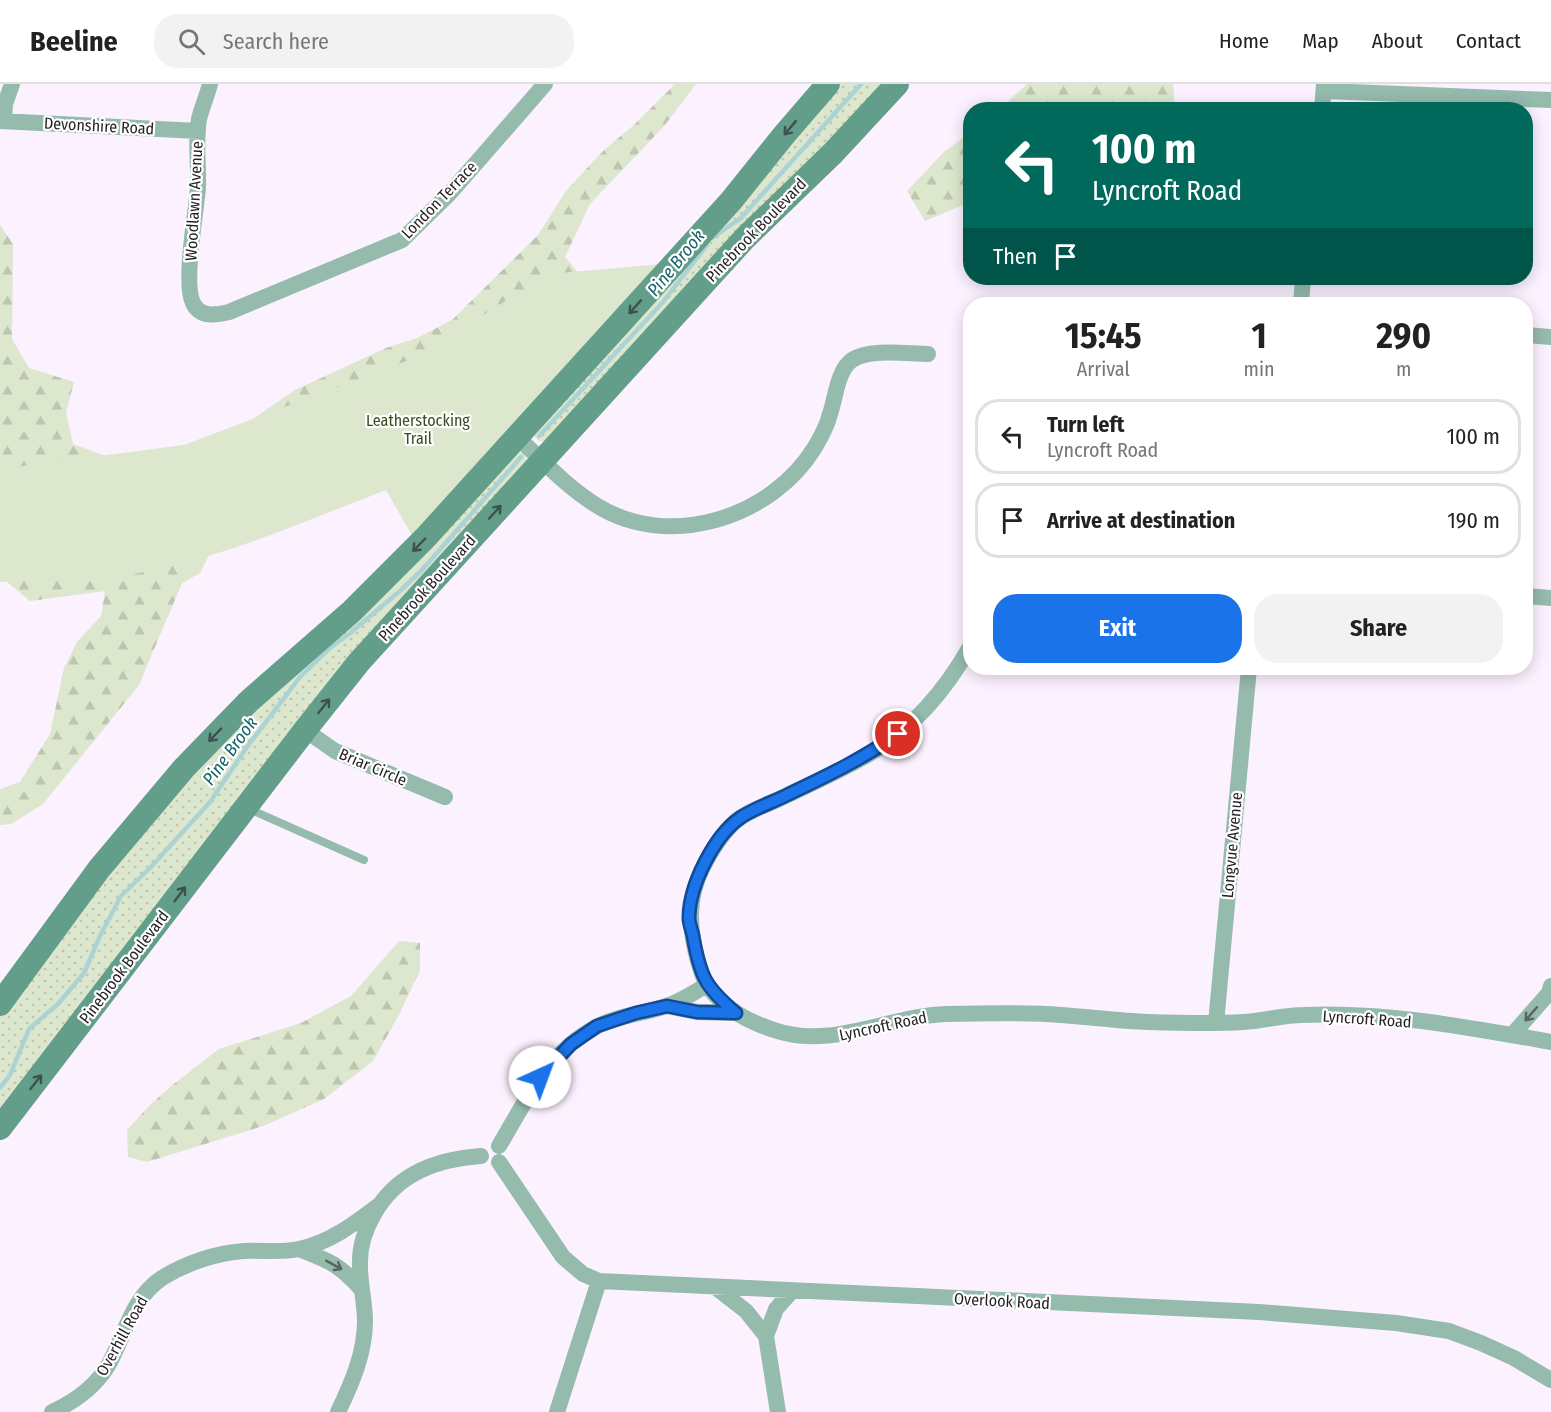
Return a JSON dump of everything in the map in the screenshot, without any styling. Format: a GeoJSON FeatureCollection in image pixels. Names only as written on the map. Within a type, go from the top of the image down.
{"type":"FeatureCollection","features":[{"type":"Feature","properties":{"kind":"street"},"geometry":{"type":"LineString","coordinates":[[2,121],[12,84]]}},
{"type":"Feature","properties":{"kind":"street","name":"Woodlawn Avenue"},"geometry":{"type":"LineString","coordinates":[[206,313],[199,310],[192,302],[189,282],[198,187],[199,119],[210,84]]}},
{"type":"Feature","properties":{"kind":"street","name":"London Terrace"},"geometry":{"type":"LineString","coordinates":[[206,313],[211,316],[229,312],[402,240],[450,193],[545,84]]}},
{"type":"Feature","properties":{"kind":"street"},"geometry":{"type":"LineString","coordinates":[[0,1003],[99,869],[184,768],[248,702],[387,577],[426,537],[726,208],[790,127],[828,84]]}},
{"type":"Feature","properties":{"kind":"street","name":"Pinebrook Boulevard"},"geometry":{"type":"LineString","coordinates":[[0,1128],[305,730],[385,633],[745,238],[832,153],[897,84]]}},
{"type":"Feature","properties":{"kind":"street"},"geometry":{"type":"LineString","coordinates":[[1323,102],[1324,87],[1551,100]]}},
{"type":"Feature","properties":{"kind":"street","name":"Devonshire Road"},"geometry":{"type":"LineString","coordinates":[[2,121],[198,131]]}},
{"type":"Feature","properties":{"kind":"street"},"geometry":{"type":"LineString","coordinates":[[1533,336],[1551,337]]}},
{"type":"Feature","properties":{"kind":"street"},"geometry":{"type":"LineString","coordinates":[[517,437],[564,481],[597,506],[623,518],[652,526],[677,527],[711,521],[740,512],[764,500],[790,479],[805,463],[824,429],[841,375],[853,360],[868,354],[928,354]]}},
{"type":"Feature","properties":{"kind":"street"},"geometry":{"type":"LineString","coordinates":[[1533,597],[1551,598]]}},
{"type":"Feature","properties":{"kind":"street","name":"Lyncroft Road"},"geometry":{"type":"LineString","coordinates":[[963,660],[954,676],[938,696],[898,734],[876,750],[740,818],[723,834],[694,887],[689,918],[695,950],[707,985],[736,1013],[777,1032],[804,1038],[828,1037],[896,1021],[944,1014],[1058,1014],[1146,1022],[1216,1023],[1243,1022],[1302,1014],[1369,1017],[1469,1028],[1551,1042]]}},
{"type":"Feature","properties":{"kind":"street","name":"Longvue Avenue"},"geometry":{"type":"LineString","coordinates":[[1216,1023],[1248,675]]}},
{"type":"Feature","properties":{"kind":"street","name":"Briar Circle"},"geometry":{"type":"LineString","coordinates":[[305,730],[335,751],[445,797]]}},
{"type":"Feature","properties":{"kind":"street"},"geometry":{"type":"LineString","coordinates":[[338,1412],[349,1389],[361,1353],[365,1321],[360,1263],[366,1229],[379,1205],[403,1179],[419,1169],[481,1156],[484,1162],[490,1165],[499,1154],[540,1077],[571,1044],[597,1026],[667,1006],[707,985]]}},
{"type":"Feature","properties":{"kind":"street"},"geometry":{"type":"LineString","coordinates":[[1512,1035],[1550,995]]}},
{"type":"Feature","properties":{"kind":"street"},"geometry":{"type":"LineString","coordinates":[[667,1006],[697,1012],[736,1013]]}},
{"type":"Feature","properties":{"kind":"street","name":"Overlook Road"},"geometry":{"type":"LineString","coordinates":[[499,1154],[563,1257],[583,1274],[599,1281],[1259,1312],[1396,1323],[1449,1331],[1482,1343],[1514,1358],[1551,1380]]}},
{"type":"Feature","properties":{"kind":"street","name":"Overhill Road"},"geometry":{"type":"LineString","coordinates":[[52,1412],[73,1401],[99,1379],[110,1363],[136,1305],[148,1289],[165,1277],[186,1266],[215,1256],[242,1251],[299,1249],[348,1229],[379,1205]]}},
{"type":"Feature","properties":{"kind":"street","name":"Overhill Road"},"geometry":{"type":"LineString","coordinates":[[299,1249],[345,1270],[362,1290]]}},
{"type":"Feature","properties":{"kind":"street"},"geometry":{"type":"LineString","coordinates":[[557,1412],[599,1281]]}},
{"type":"Feature","properties":{"kind":"street"},"geometry":{"type":"LineString","coordinates":[[715,1287],[746,1311],[766,1336]]}},
{"type":"Feature","properties":{"kind":"street"},"geometry":{"type":"LineString","coordinates":[[778,1412],[766,1336],[776,1309],[792,1291]]}},
{"type":"Feature","properties":{"kind":"lane"},"geometry":{"type":"LineString","coordinates":[[245,808],[364,860]]}},
{"type":"Feature","properties":{"kind":"green space"},"geometry":{"type":"Polygon","coordinates":[[[675,84],[696,84],[665,125],[590,204],[565,257],[582,277],[397,477],[224,525],[200,573],[182,583],[139,685],[43,804],[11,824],[0,825],[0,789],[20,782],[50,734],[64,668],[77,642],[101,616],[105,591],[30,601],[0,576],[0,225],[13,244],[12,339],[29,368],[74,382],[66,413],[73,444],[140,469],[211,448],[295,390],[386,348],[417,338],[452,320],[538,235],[566,191],[603,151],[635,124],[675,84]]]}},
{"type":"Feature","properties":{"kind":"green space"},"geometry":{"type":"Polygon","coordinates":[[[834,84],[886,84],[549,441],[537,439],[534,436],[834,84]]]}},
{"type":"Feature","properties":{"kind":"green space"},"geometry":{"type":"Polygon","coordinates":[[[1027,84],[1173,84],[1174,102],[1008,102],[1027,84]]]}},
{"type":"Feature","properties":{"kind":"green space"},"geometry":{"type":"Polygon","coordinates":[[[963,138],[963,205],[925,221],[907,191],[945,151],[963,138]]]}},
{"type":"Feature","properties":{"kind":"green space","name":"Leatherstocking Trail"},"geometry":{"type":"Polygon","coordinates":[[[662,264],[413,537],[386,490],[251,542],[169,567],[106,577],[0,582],[0,469],[184,445],[414,358],[549,274],[662,264]]]}},
{"type":"Feature","properties":{"kind":"green space"},"geometry":{"type":"Polygon","coordinates":[[[517,451],[524,454],[527,461],[0,1117],[0,1011],[176,786],[517,451]]]}},
{"type":"Feature","properties":{"kind":"green space"},"geometry":{"type":"Polygon","coordinates":[[[399,941],[420,943],[420,970],[400,1013],[373,1061],[324,1099],[263,1126],[147,1162],[128,1157],[127,1130],[170,1087],[219,1049],[301,1023],[351,996],[399,941]]]}},
{"type":"Feature","properties":{"kind":"waterway","name":"Pine Brook"},"geometry":{"type":"LineString","coordinates":[[712,238],[741,218],[861,84]]}},
{"type":"Feature","properties":{"kind":"waterway","name":"Pine Brook"},"geometry":{"type":"LineString","coordinates":[[539,436],[663,302],[707,245]]}},
{"type":"Feature","properties":{"kind":"waterway","name":"Pine Brook"},"geometry":{"type":"LineString","coordinates":[[0,1088],[10,1075],[29,1029],[58,1004],[84,973],[121,896],[150,868],[210,802],[247,747],[300,677],[331,647],[422,570],[521,457]]}},
{"type":"Feature","properties":{"kind":"route"},"geometry":{"type":"LineString","coordinates":[[540,1077],[571,1044],[597,1026],[636,1013],[667,1006],[697,1012],[736,1013],[707,985],[702,976],[695,950],[689,918],[694,887],[702,869],[723,834],[740,818],[833,773],[876,750],[898,734]]}}]}
